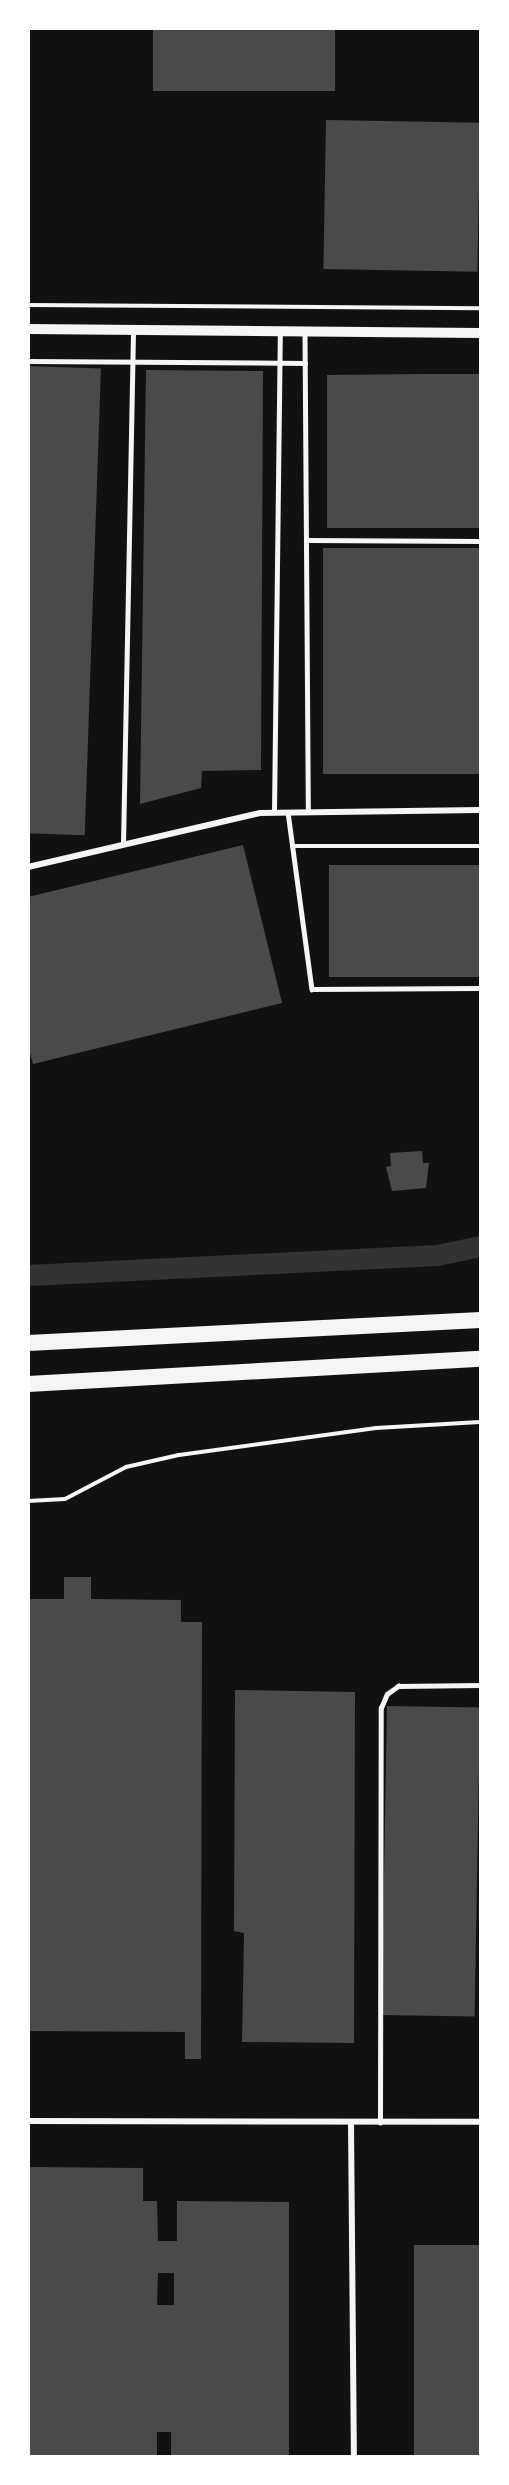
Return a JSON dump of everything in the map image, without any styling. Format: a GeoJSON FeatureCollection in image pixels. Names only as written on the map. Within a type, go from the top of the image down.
{"type":"FeatureCollection","features":[{"type":"Feature","properties":{"kind":"highway"},"geometry":{"type":"LineString","coordinates":[[28,1343],[480,1320]]}},
{"type":"Feature","properties":{"kind":"highway"},"geometry":{"type":"LineString","coordinates":[[28,1384],[480,1359]]}},
{"type":"Feature","properties":{"kind":"street"},"geometry":{"type":"LineString","coordinates":[[28,329],[480,333]]}},
{"type":"Feature","properties":{"kind":"street"},"geometry":{"type":"LineString","coordinates":[[28,867],[123,844],[274,813],[480,810]]}},
{"type":"Feature","properties":{"kind":"street"},"geometry":{"type":"LineString","coordinates":[[28,2121],[480,2122]]}},
{"type":"Feature","properties":{"kind":"street"},"geometry":{"type":"LineString","coordinates":[[351,2123],[354,2457]]}},
{"type":"Feature","properties":{"kind":"lane"},"geometry":{"type":"LineString","coordinates":[[123,844],[133,330]]}},
{"type":"Feature","properties":{"kind":"lane"},"geometry":{"type":"LineString","coordinates":[[274,813],[280,332]]}},
{"type":"Feature","properties":{"kind":"lane"},"geometry":{"type":"LineString","coordinates":[[305,332],[308,811]]}},
{"type":"Feature","properties":{"kind":"lane"},"geometry":{"type":"LineString","coordinates":[[28,361],[305,363]]}},
{"type":"Feature","properties":{"kind":"lane"},"geometry":{"type":"LineString","coordinates":[[306,540],[480,541]]}},
{"type":"Feature","properties":{"kind":"lane"},"geometry":{"type":"LineString","coordinates":[[288,812],[312,989],[480,988]]}},
{"type":"Feature","properties":{"kind":"lane"},"geometry":{"type":"LineString","coordinates":[[292,846],[480,846]]}},
{"type":"Feature","properties":{"kind":"lane"},"geometry":{"type":"LineString","coordinates":[[380,2123],[381,1708],[387,1694],[398,1686],[480,1685]]}},
{"type":"Feature","properties":{"kind":"path"},"geometry":{"type":"LineString","coordinates":[[28,305],[480,308]]}},
{"type":"Feature","properties":{"kind":"path"},"geometry":{"type":"LineString","coordinates":[[28,1501],[65,1498],[126,1467],[179,1455],[376,1428],[480,1422]]}},
{"type":"Feature","properties":{"kind":"building"},"geometry":{"type":"Polygon","coordinates":[[[153,28],[335,28],[335,91],[153,91],[153,28]]]}},
{"type":"Feature","properties":{"kind":"building"},"geometry":{"type":"Polygon","coordinates":[[[326,120],[480,123],[477,272],[323,269],[326,120]]]}},
{"type":"Feature","properties":{"kind":"building"},"geometry":{"type":"Polygon","coordinates":[[[28,366],[101,369],[85,835],[28,833],[28,366]]]}},
{"type":"Feature","properties":{"kind":"building"},"geometry":{"type":"Polygon","coordinates":[[[146,370],[263,371],[261,770],[202,771],[201,788],[140,804],[146,370]]]}},
{"type":"Feature","properties":{"kind":"building"},"geometry":{"type":"Polygon","coordinates":[[[480,374],[480,528],[327,528],[327,375],[480,374]]]}},
{"type":"Feature","properties":{"kind":"building"},"geometry":{"type":"Polygon","coordinates":[[[323,548],[480,548],[480,774],[323,774],[323,548]]]}},
{"type":"Feature","properties":{"kind":"building"},"geometry":{"type":"Polygon","coordinates":[[[243,845],[282,1003],[33,1064],[28,1045],[28,897],[243,845]]]}},
{"type":"Feature","properties":{"kind":"building"},"geometry":{"type":"Polygon","coordinates":[[[329,865],[480,865],[480,977],[329,977],[329,865]]]}},
{"type":"Feature","properties":{"kind":"building"},"geometry":{"type":"Polygon","coordinates":[[[422,1151],[423,1163],[429,1163],[426,1188],[392,1191],[386,1167],[391,1166],[390,1153],[422,1151]]]}},
{"type":"Feature","properties":{"kind":"building"},"geometry":{"type":"Polygon","coordinates":[[[64,1577],[91,1577],[91,1599],[181,1600],[181,1622],[202,1622],[201,2059],[185,2059],[185,2032],[28,2031],[28,1599],[64,1599],[64,1577]]]}},
{"type":"Feature","properties":{"kind":"building"},"geometry":{"type":"Polygon","coordinates":[[[235,1690],[355,1692],[354,2043],[242,2042],[244,1933],[234,1931],[235,1690]]]}},
{"type":"Feature","properties":{"kind":"building"},"geometry":{"type":"Polygon","coordinates":[[[387,1706],[480,1708],[475,2017],[382,2015],[387,1706]]]}},
{"type":"Feature","properties":{"kind":"building"},"geometry":{"type":"Polygon","coordinates":[[[28,2167],[143,2168],[143,2201],[157,2201],[158,2241],[177,2241],[177,2201],[289,2202],[289,2456],[171,2456],[171,2432],[157,2432],[157,2456],[28,2456],[28,2167]],[[158,2273],[157,2305],[174,2305],[174,2273],[158,2273]]]}},
{"type":"Feature","properties":{"kind":"building"},"geometry":{"type":"Polygon","coordinates":[[[414,2245],[480,2245],[480,2456],[414,2456],[414,2245]]]}},
{"type":"Feature","properties":{"kind":"waterway"},"geometry":{"type":"LineString","coordinates":[[28,1275],[437,1255],[480,1246]]}}]}
